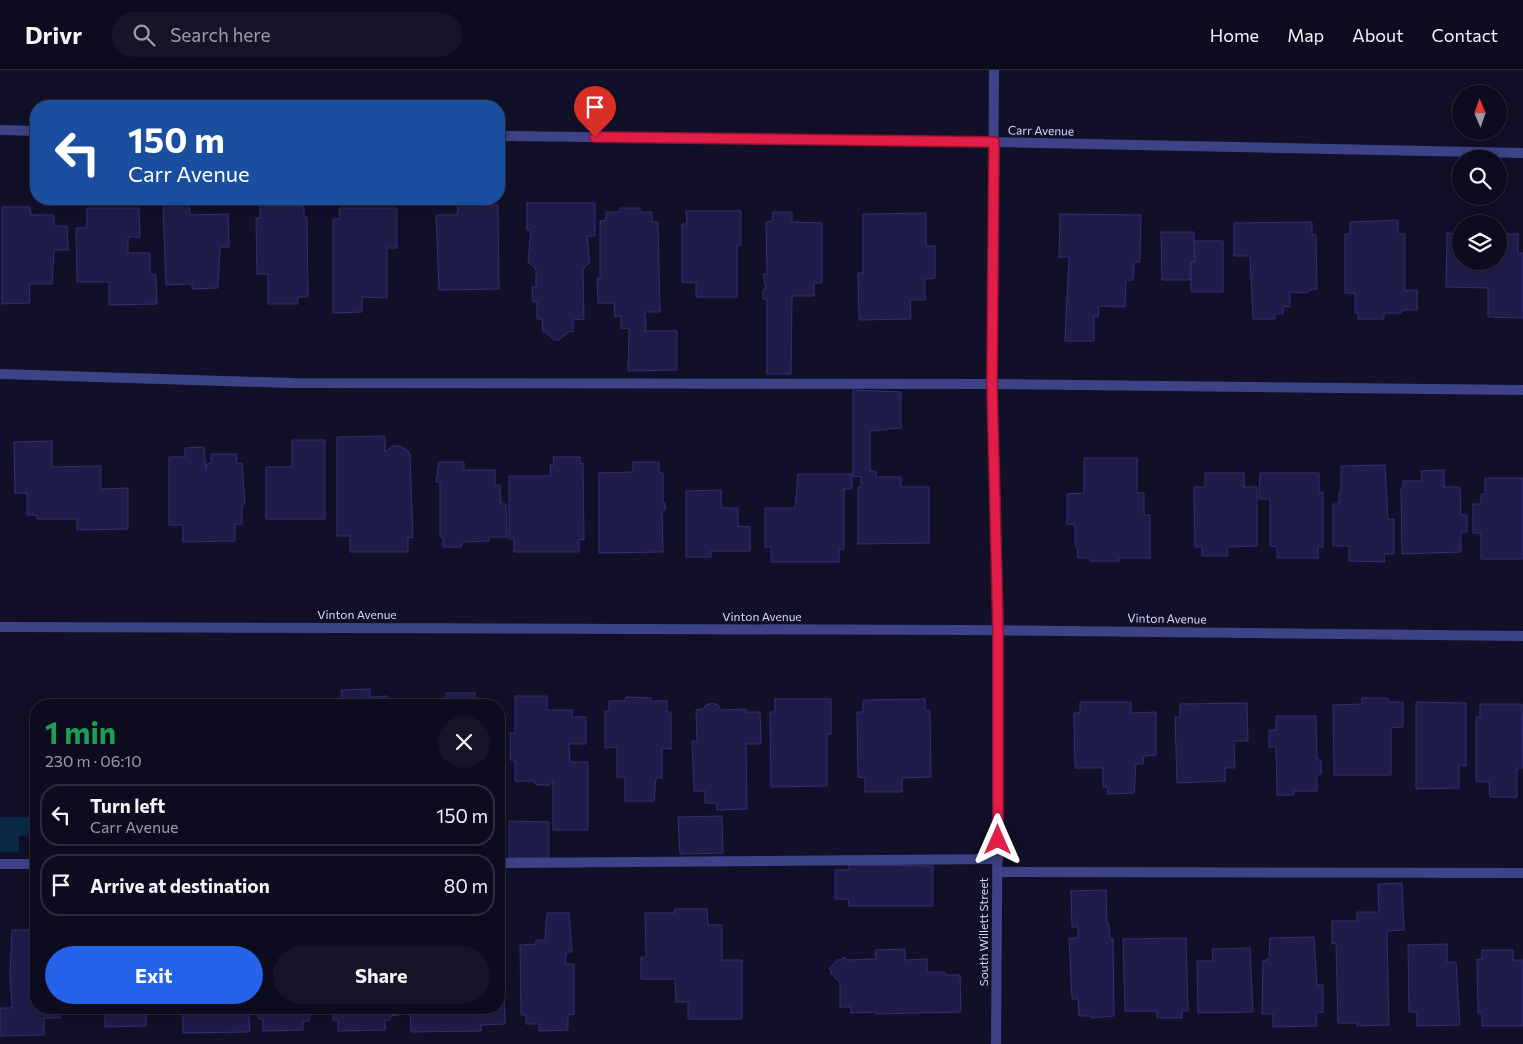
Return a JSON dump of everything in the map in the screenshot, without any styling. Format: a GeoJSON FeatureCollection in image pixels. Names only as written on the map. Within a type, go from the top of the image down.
{"type":"FeatureCollection","features":[{"type":"Feature","properties":{"kind":"street","name":"South Willett Street"},"geometry":{"type":"LineString","coordinates":[[994,70],[992,384],[998,630],[996,1044]]}},
{"type":"Feature","properties":{"kind":"street"},"geometry":{"type":"LineString","coordinates":[[0,130],[30,130]]}},
{"type":"Feature","properties":{"kind":"street","name":"Carr Avenue"},"geometry":{"type":"LineString","coordinates":[[505,136],[994,142],[1523,153]]}},
{"type":"Feature","properties":{"kind":"street"},"geometry":{"type":"LineString","coordinates":[[0,374],[291,383],[992,384],[1523,390]]}},
{"type":"Feature","properties":{"kind":"street","name":"Vinton Avenue"},"geometry":{"type":"LineString","coordinates":[[0,627],[998,630],[1523,636]]}},
{"type":"Feature","properties":{"kind":"street"},"geometry":{"type":"LineString","coordinates":[[505,863],[998,859]]}},
{"type":"Feature","properties":{"kind":"street"},"geometry":{"type":"LineString","coordinates":[[0,864],[30,864]]}},
{"type":"Feature","properties":{"kind":"street"},"geometry":{"type":"LineString","coordinates":[[997,872],[1523,873]]}},
{"type":"Feature","properties":{"kind":"water"},"geometry":{"type":"Polygon","coordinates":[[[0,817],[30,817],[30,835],[19,836],[19,852],[0,852],[0,817]]]}},
{"type":"Feature","properties":{"kind":"building"},"geometry":{"type":"Polygon","coordinates":[[[527,203],[595,203],[595,236],[587,236],[590,262],[583,269],[584,319],[573,320],[573,332],[570,331],[559,340],[554,340],[546,332],[543,332],[542,319],[537,319],[537,302],[533,302],[532,287],[536,287],[536,269],[528,262],[531,230],[527,230],[527,203]]]}},
{"type":"Feature","properties":{"kind":"building"},"geometry":{"type":"Polygon","coordinates":[[[163,205],[189,205],[190,215],[228,214],[229,247],[220,247],[218,288],[192,289],[192,284],[166,285],[163,205]]]}},
{"type":"Feature","properties":{"kind":"building"},"geometry":{"type":"Polygon","coordinates":[[[458,205],[498,205],[499,289],[439,290],[436,215],[457,215],[458,205]]]}},
{"type":"Feature","properties":{"kind":"building"},"geometry":{"type":"Polygon","coordinates":[[[260,206],[304,206],[304,217],[307,217],[308,297],[297,297],[298,304],[268,304],[268,274],[257,274],[256,218],[260,218],[260,206]]]}},
{"type":"Feature","properties":{"kind":"building"},"geometry":{"type":"Polygon","coordinates":[[[2,207],[30,207],[31,215],[54,215],[54,226],[67,226],[68,250],[54,250],[52,284],[29,284],[30,303],[2,304],[2,207]]]}},
{"type":"Feature","properties":{"kind":"building"},"geometry":{"type":"Polygon","coordinates":[[[87,208],[139,208],[140,237],[128,237],[128,253],[150,253],[150,274],[156,275],[157,304],[109,305],[109,282],[77,282],[76,228],[87,228],[87,208]]]}},
{"type":"Feature","properties":{"kind":"building"},"geometry":{"type":"Polygon","coordinates":[[[339,208],[397,208],[397,248],[387,248],[387,298],[362,297],[362,312],[333,313],[333,219],[340,219],[339,208]]]}},
{"type":"Feature","properties":{"kind":"building"},"geometry":{"type":"Polygon","coordinates":[[[620,208],[640,208],[640,212],[652,212],[652,222],[658,222],[660,312],[645,312],[646,329],[644,331],[677,331],[677,370],[628,371],[629,329],[621,328],[621,316],[615,317],[614,303],[598,303],[597,278],[600,278],[600,221],[606,220],[606,212],[620,212],[620,208]]]}},
{"type":"Feature","properties":{"kind":"building"},"geometry":{"type":"Polygon","coordinates":[[[686,211],[741,211],[741,245],[737,245],[737,297],[696,297],[696,283],[682,282],[682,224],[687,224],[686,211]]]}},
{"type":"Feature","properties":{"kind":"building"},"geometry":{"type":"Polygon","coordinates":[[[773,212],[792,212],[792,222],[822,223],[822,283],[814,283],[814,296],[792,296],[791,374],[767,374],[767,299],[763,299],[763,290],[766,289],[763,274],[767,274],[766,222],[772,221],[773,212]]]}},
{"type":"Feature","properties":{"kind":"building"},"geometry":{"type":"Polygon","coordinates":[[[926,213],[926,246],[935,246],[935,278],[925,279],[925,300],[910,300],[911,319],[859,320],[858,273],[863,273],[863,214],[926,213]]]}},
{"type":"Feature","properties":{"kind":"building"},"geometry":{"type":"Polygon","coordinates":[[[1060,214],[1141,215],[1140,262],[1134,262],[1133,280],[1126,280],[1125,307],[1099,306],[1098,317],[1094,316],[1094,341],[1065,341],[1069,257],[1059,257],[1060,214]]]}},
{"type":"Feature","properties":{"kind":"building"},"geometry":{"type":"Polygon","coordinates":[[[1398,220],[1398,234],[1405,234],[1405,291],[1417,290],[1417,310],[1402,310],[1401,313],[1384,313],[1384,319],[1358,319],[1358,313],[1355,313],[1355,293],[1345,293],[1345,234],[1350,234],[1350,222],[1398,220]]]}},
{"type":"Feature","properties":{"kind":"building"},"geometry":{"type":"Polygon","coordinates":[[[1312,222],[1312,235],[1316,235],[1317,289],[1306,293],[1290,292],[1290,307],[1283,306],[1283,314],[1275,314],[1275,319],[1253,319],[1250,256],[1234,256],[1234,223],[1312,222]]]}},
{"type":"Feature","properties":{"kind":"building"},"geometry":{"type":"Polygon","coordinates":[[[1161,232],[1194,232],[1195,262],[1191,262],[1190,280],[1162,280],[1161,232]]]}},
{"type":"Feature","properties":{"kind":"building"},"geometry":{"type":"Polygon","coordinates":[[[1447,233],[1452,233],[1452,270],[1507,270],[1507,234],[1518,234],[1518,253],[1523,253],[1523,318],[1488,317],[1488,288],[1446,287],[1447,233]]]}},
{"type":"Feature","properties":{"kind":"building"},"geometry":{"type":"Polygon","coordinates":[[[1194,241],[1223,241],[1223,292],[1191,292],[1191,262],[1195,262],[1194,241]]]}},
{"type":"Feature","properties":{"kind":"building"},"geometry":{"type":"Polygon","coordinates":[[[853,390],[901,392],[901,428],[870,431],[870,471],[876,471],[876,477],[901,477],[901,487],[929,487],[929,543],[858,544],[858,487],[861,487],[861,477],[853,476],[853,390]]]}},
{"type":"Feature","properties":{"kind":"building"},"geometry":{"type":"Polygon","coordinates":[[[385,436],[385,452],[393,446],[400,446],[408,451],[410,455],[413,538],[408,537],[408,552],[350,552],[350,536],[337,536],[337,437],[385,436]]]}},
{"type":"Feature","properties":{"kind":"building"},"geometry":{"type":"Polygon","coordinates":[[[292,440],[325,440],[325,519],[266,519],[266,467],[292,467],[292,440]]]}},
{"type":"Feature","properties":{"kind":"building"},"geometry":{"type":"Polygon","coordinates":[[[52,441],[52,467],[101,466],[101,489],[128,488],[128,529],[77,530],[77,519],[37,519],[37,515],[27,515],[27,493],[15,493],[14,442],[52,441]]]}},
{"type":"Feature","properties":{"kind":"building"},"geometry":{"type":"Polygon","coordinates":[[[204,447],[206,471],[207,464],[211,463],[211,454],[236,454],[237,464],[242,463],[245,504],[242,504],[242,524],[235,524],[235,541],[183,542],[183,525],[169,525],[169,457],[185,457],[185,448],[204,447]]]}},
{"type":"Feature","properties":{"kind":"building"},"geometry":{"type":"Polygon","coordinates":[[[553,457],[580,457],[580,464],[583,463],[584,540],[579,539],[579,552],[514,552],[514,539],[509,539],[509,476],[551,476],[550,465],[554,464],[553,457]]]}},
{"type":"Feature","properties":{"kind":"building"},"geometry":{"type":"Polygon","coordinates":[[[1084,458],[1137,458],[1137,493],[1144,493],[1144,515],[1150,515],[1150,558],[1119,558],[1119,561],[1090,561],[1090,558],[1078,558],[1077,546],[1075,546],[1075,525],[1067,524],[1067,494],[1084,493],[1084,458]]]}},
{"type":"Feature","properties":{"kind":"building"},"geometry":{"type":"Polygon","coordinates":[[[439,462],[464,462],[464,470],[495,470],[495,485],[500,485],[501,504],[506,504],[507,537],[489,537],[489,541],[462,542],[461,547],[443,547],[443,537],[440,537],[440,482],[436,482],[439,462]]]}},
{"type":"Feature","properties":{"kind":"building"},"geometry":{"type":"Polygon","coordinates":[[[633,462],[659,462],[659,472],[663,473],[663,503],[665,503],[665,510],[662,510],[663,552],[599,553],[599,473],[633,472],[633,462]]]}},
{"type":"Feature","properties":{"kind":"building"},"geometry":{"type":"Polygon","coordinates":[[[1385,465],[1388,519],[1394,519],[1394,554],[1384,554],[1385,562],[1349,561],[1349,546],[1333,546],[1333,504],[1339,504],[1341,466],[1385,465]]]}},
{"type":"Feature","properties":{"kind":"building"},"geometry":{"type":"Polygon","coordinates":[[[1444,470],[1444,487],[1460,487],[1461,515],[1467,515],[1467,532],[1461,532],[1461,552],[1402,554],[1401,488],[1403,488],[1403,481],[1422,481],[1421,471],[1444,470]]]}},
{"type":"Feature","properties":{"kind":"building"},"geometry":{"type":"Polygon","coordinates":[[[1205,473],[1244,473],[1244,487],[1257,487],[1257,546],[1227,547],[1228,556],[1202,556],[1202,547],[1195,547],[1194,487],[1205,487],[1205,473]]]}},
{"type":"Feature","properties":{"kind":"building"},"geometry":{"type":"Polygon","coordinates":[[[1260,473],[1319,473],[1319,493],[1323,492],[1323,547],[1318,547],[1318,558],[1277,558],[1277,547],[1270,546],[1270,499],[1259,499],[1260,473]]]}},
{"type":"Feature","properties":{"kind":"building"},"geometry":{"type":"Polygon","coordinates":[[[798,474],[852,474],[852,489],[844,489],[844,549],[839,549],[839,562],[771,562],[771,547],[765,547],[765,508],[795,508],[798,474]]]}},
{"type":"Feature","properties":{"kind":"building"},"geometry":{"type":"Polygon","coordinates":[[[1485,478],[1523,478],[1523,559],[1481,559],[1481,533],[1473,533],[1473,504],[1481,504],[1481,494],[1485,494],[1485,478]]]}},
{"type":"Feature","properties":{"kind":"building"},"geometry":{"type":"Polygon","coordinates":[[[721,490],[721,508],[738,508],[738,526],[750,527],[750,551],[711,551],[711,557],[686,557],[686,491],[721,490]]]}},
{"type":"Feature","properties":{"kind":"building"},"geometry":{"type":"Polygon","coordinates":[[[370,689],[370,697],[387,696],[387,699],[342,699],[341,690],[370,689]]]}},
{"type":"Feature","properties":{"kind":"building"},"geometry":{"type":"Polygon","coordinates":[[[446,693],[475,693],[475,699],[446,699],[446,693]]]}},
{"type":"Feature","properties":{"kind":"building"},"geometry":{"type":"Polygon","coordinates":[[[515,696],[547,696],[547,710],[572,710],[572,717],[586,717],[586,744],[569,744],[570,762],[588,762],[588,830],[553,830],[553,781],[549,785],[537,785],[533,781],[515,781],[515,760],[510,760],[510,733],[515,733],[515,696]]]}},
{"type":"Feature","properties":{"kind":"building"},"geometry":{"type":"Polygon","coordinates":[[[626,697],[651,698],[651,701],[667,701],[667,712],[671,712],[671,749],[662,748],[662,778],[656,778],[654,801],[625,801],[625,777],[617,777],[617,747],[605,748],[605,711],[609,711],[609,701],[625,701],[626,697]]]}},
{"type":"Feature","properties":{"kind":"building"},"geometry":{"type":"Polygon","coordinates":[[[1362,698],[1388,698],[1388,702],[1403,702],[1403,727],[1391,728],[1391,775],[1334,775],[1333,705],[1362,704],[1362,698]]]}},
{"type":"Feature","properties":{"kind":"building"},"geometry":{"type":"Polygon","coordinates":[[[775,699],[831,699],[831,734],[827,734],[827,786],[771,787],[770,712],[775,712],[775,699]]]}},
{"type":"Feature","properties":{"kind":"building"},"geometry":{"type":"Polygon","coordinates":[[[925,699],[925,710],[930,711],[931,777],[902,778],[902,792],[865,792],[865,778],[858,777],[857,712],[863,712],[863,700],[925,699]]]}},
{"type":"Feature","properties":{"kind":"building"},"geometry":{"type":"Polygon","coordinates":[[[1080,702],[1131,702],[1131,713],[1156,712],[1156,755],[1144,756],[1143,764],[1136,764],[1134,793],[1108,794],[1107,787],[1103,787],[1103,768],[1075,768],[1074,713],[1080,713],[1080,702]]]}},
{"type":"Feature","properties":{"kind":"building"},"geometry":{"type":"Polygon","coordinates":[[[1416,702],[1466,703],[1466,766],[1459,765],[1459,788],[1416,789],[1416,702]]]}},
{"type":"Feature","properties":{"kind":"building"},"geometry":{"type":"Polygon","coordinates":[[[712,703],[718,705],[721,710],[746,709],[746,712],[760,712],[761,744],[746,744],[747,809],[717,810],[716,803],[705,803],[705,791],[694,791],[692,741],[697,741],[696,710],[703,709],[706,705],[712,703]]]}},
{"type":"Feature","properties":{"kind":"building"},"geometry":{"type":"Polygon","coordinates":[[[1247,703],[1248,741],[1234,741],[1235,768],[1225,768],[1225,781],[1177,783],[1175,717],[1180,717],[1180,704],[1247,703]]]}},
{"type":"Feature","properties":{"kind":"building"},"geometry":{"type":"Polygon","coordinates":[[[1480,704],[1522,704],[1523,768],[1517,768],[1517,797],[1490,797],[1489,782],[1476,781],[1476,717],[1480,717],[1480,704]]]}},
{"type":"Feature","properties":{"kind":"building"},"geometry":{"type":"Polygon","coordinates":[[[1276,716],[1316,716],[1317,760],[1321,760],[1321,774],[1317,775],[1317,791],[1294,791],[1294,795],[1277,795],[1276,747],[1269,747],[1269,730],[1276,730],[1276,716]]]}},
{"type":"Feature","properties":{"kind":"building"},"geometry":{"type":"Polygon","coordinates":[[[722,816],[723,853],[680,854],[678,817],[722,816]]]}},
{"type":"Feature","properties":{"kind":"building"},"geometry":{"type":"Polygon","coordinates":[[[509,821],[549,822],[549,858],[509,858],[509,821]]]}},
{"type":"Feature","properties":{"kind":"building"},"geometry":{"type":"Polygon","coordinates":[[[849,865],[933,866],[933,906],[849,906],[848,899],[835,899],[835,870],[849,870],[849,865]]]}},
{"type":"Feature","properties":{"kind":"building"},"geometry":{"type":"Polygon","coordinates":[[[1402,883],[1404,930],[1387,931],[1389,1025],[1357,1026],[1357,1023],[1338,1023],[1336,943],[1332,944],[1332,921],[1357,921],[1357,912],[1379,912],[1378,884],[1402,883]]]}},
{"type":"Feature","properties":{"kind":"building"},"geometry":{"type":"Polygon","coordinates":[[[1106,890],[1107,924],[1109,924],[1110,939],[1113,939],[1114,1016],[1091,1018],[1091,1016],[1079,1016],[1078,999],[1072,999],[1069,938],[1078,938],[1078,927],[1072,927],[1071,891],[1106,890]]]}},
{"type":"Feature","properties":{"kind":"building"},"geometry":{"type":"Polygon","coordinates":[[[675,909],[707,909],[708,925],[722,925],[722,960],[742,960],[742,1019],[688,1019],[688,1002],[676,1002],[675,979],[641,979],[641,957],[646,957],[645,913],[674,913],[675,909]]]}},
{"type":"Feature","properties":{"kind":"building"},"geometry":{"type":"Polygon","coordinates":[[[547,913],[569,913],[572,952],[566,952],[565,964],[574,964],[574,1014],[568,1015],[568,1030],[539,1031],[539,1024],[526,1024],[526,1015],[521,1015],[520,945],[536,944],[536,940],[545,940],[547,913]]]}},
{"type":"Feature","properties":{"kind":"building"},"geometry":{"type":"Polygon","coordinates":[[[12,930],[30,930],[30,1014],[60,1014],[60,1018],[44,1018],[44,1035],[0,1036],[0,1008],[12,1008],[10,974],[12,930]]]}},
{"type":"Feature","properties":{"kind":"building"},"geometry":{"type":"Polygon","coordinates":[[[1314,937],[1317,985],[1323,985],[1323,1012],[1316,1013],[1317,1026],[1273,1027],[1273,1014],[1262,1014],[1263,961],[1269,959],[1270,938],[1314,937]]]}},
{"type":"Feature","properties":{"kind":"building"},"geometry":{"type":"Polygon","coordinates":[[[1186,938],[1188,1011],[1182,1011],[1182,1018],[1157,1018],[1157,1011],[1125,1011],[1123,939],[1186,938]]]}},
{"type":"Feature","properties":{"kind":"building"},"geometry":{"type":"Polygon","coordinates":[[[1447,944],[1447,962],[1456,962],[1460,1025],[1417,1026],[1417,1012],[1409,1012],[1408,945],[1447,944]]]}},
{"type":"Feature","properties":{"kind":"building"},"geometry":{"type":"Polygon","coordinates":[[[1250,948],[1253,1012],[1198,1013],[1197,961],[1213,961],[1212,949],[1250,948]]]}},
{"type":"Feature","properties":{"kind":"building"},"geometry":{"type":"Polygon","coordinates":[[[905,949],[905,960],[927,959],[927,972],[945,972],[945,975],[960,975],[961,1012],[851,1013],[851,1007],[840,1007],[840,982],[830,973],[832,971],[829,969],[838,959],[840,961],[844,957],[847,960],[876,959],[875,950],[905,949]]]}},
{"type":"Feature","properties":{"kind":"building"},"geometry":{"type":"Polygon","coordinates":[[[1482,950],[1513,950],[1513,960],[1523,960],[1523,1026],[1482,1026],[1482,1013],[1478,1013],[1477,959],[1482,960],[1482,950]]]}},
{"type":"Feature","properties":{"kind":"building"},"geometry":{"type":"Polygon","coordinates":[[[105,1014],[146,1014],[146,1026],[105,1027],[105,1014]]]}},
{"type":"Feature","properties":{"kind":"building"},"geometry":{"type":"Polygon","coordinates":[[[183,1014],[248,1014],[249,1032],[183,1033],[183,1014]]]}},
{"type":"Feature","properties":{"kind":"building"},"geometry":{"type":"Polygon","coordinates":[[[258,1014],[309,1014],[309,1021],[303,1021],[303,1030],[263,1031],[263,1019],[258,1019],[258,1014]]]}},
{"type":"Feature","properties":{"kind":"building"},"geometry":{"type":"Polygon","coordinates":[[[333,1014],[399,1014],[391,1016],[390,1020],[385,1020],[385,1030],[338,1031],[338,1020],[333,1020],[333,1014]]]}},
{"type":"Feature","properties":{"kind":"building"},"geometry":{"type":"Polygon","coordinates":[[[410,1014],[505,1014],[505,1024],[481,1025],[481,1031],[411,1032],[410,1014]]]}},
{"type":"Feature","properties":{"kind":"route"},"geometry":{"type":"LineString","coordinates":[[595,137],[994,142],[992,384],[998,630],[998,840]]}}]}
